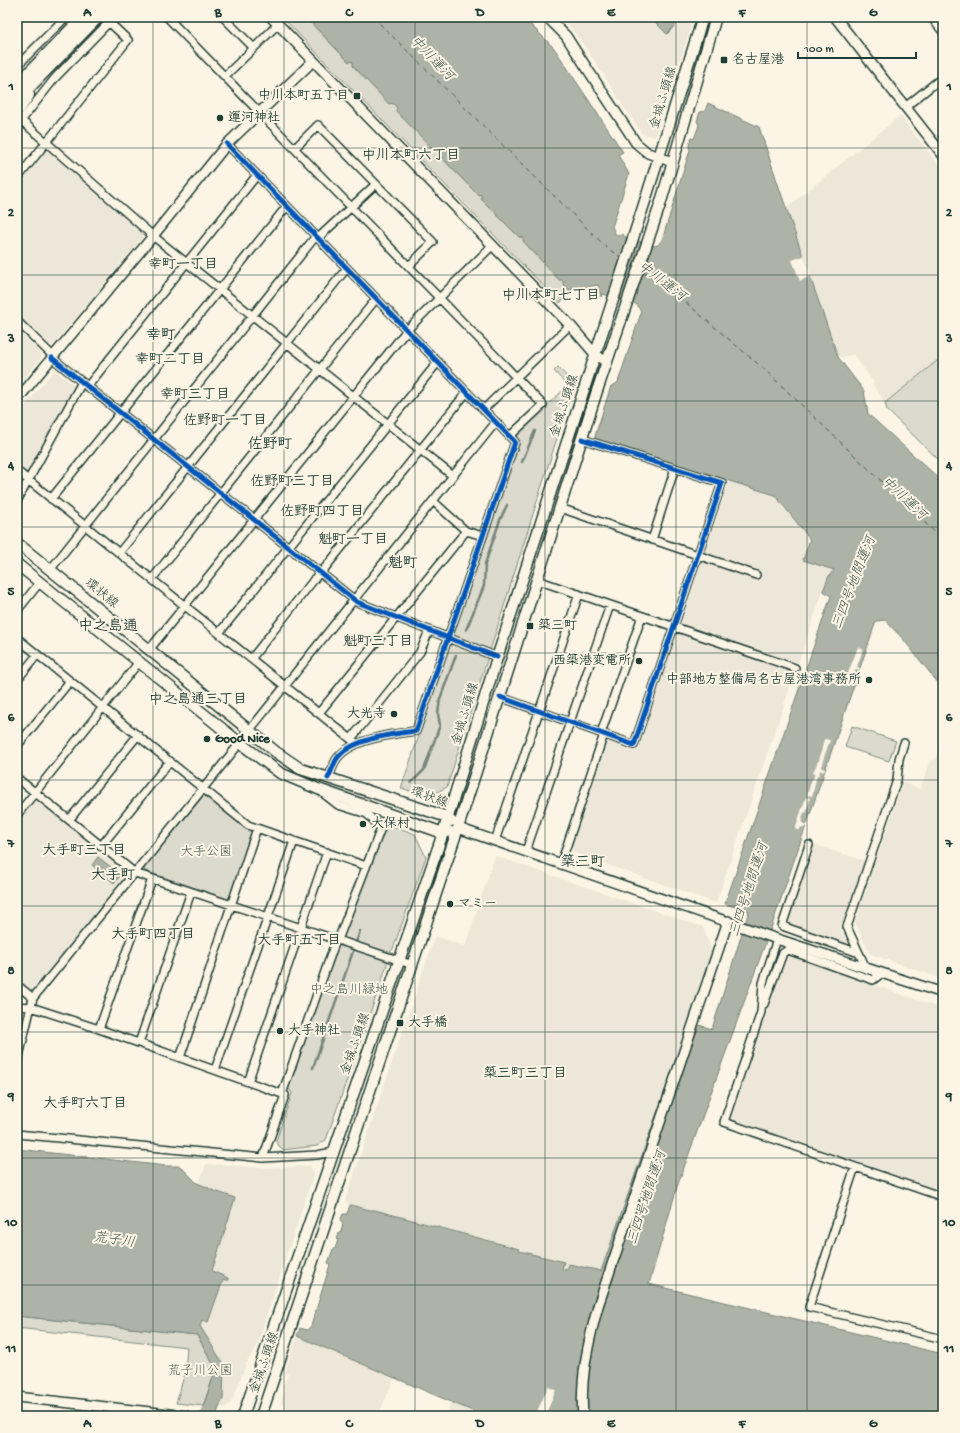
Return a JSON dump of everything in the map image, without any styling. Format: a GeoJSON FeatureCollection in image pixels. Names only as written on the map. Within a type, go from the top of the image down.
{"type":"FeatureCollection","features":[{"type":"Feature","properties":{"kind":"highway"},"geometry":{"type":"LineString","coordinates":[[17,99],[38,71],[84,17]]}},
{"type":"Feature","properties":{"kind":"highway"},"geometry":{"type":"LineString","coordinates":[[17,86],[38,71],[97,17]]}},
{"type":"Feature","properties":{"kind":"highway"},"geometry":{"type":"LineString","coordinates":[[17,80],[38,71]]}},
{"type":"Feature","properties":{"kind":"highway"},"geometry":{"type":"LineString","coordinates":[[19,119],[38,71]]}},
{"type":"Feature","properties":{"kind":"main road","name":"金城ふ頭線"},"geometry":{"type":"LineString","coordinates":[[261,1416],[458,828],[606,362],[660,205],[716,17]]}},
{"type":"Feature","properties":{"kind":"main road","name":"金城ふ頭線"},"geometry":{"type":"LineString","coordinates":[[243,1416],[443,833],[497,658],[659,158],[701,21]]}},
{"type":"Feature","properties":{"kind":"main road","name":"環状線"},"geometry":{"type":"LineString","coordinates":[[17,544],[288,761],[301,769],[447,817],[458,828],[443,833]]}},
{"type":"Feature","properties":{"kind":"main road"},"geometry":{"type":"LineString","coordinates":[[17,564],[240,743],[280,773],[318,789],[443,833]]}},
{"type":"Feature","properties":{"kind":"street"},"geometry":{"type":"LineString","coordinates":[[17,66],[66,17]]}},
{"type":"Feature","properties":{"kind":"street"},"geometry":{"type":"LineString","coordinates":[[167,17],[543,405],[510,436]]}},
{"type":"Feature","properties":{"kind":"street"},"geometry":{"type":"LineString","coordinates":[[223,17],[254,48]]}},
{"type":"Feature","properties":{"kind":"street"},"geometry":{"type":"LineString","coordinates":[[271,17],[570,326],[595,354],[606,362]]}},
{"type":"Feature","properties":{"kind":"street"},"geometry":{"type":"LineString","coordinates":[[547,17],[566,36],[574,47],[636,143],[648,153],[672,162]]}},
{"type":"Feature","properties":{"kind":"street"},"geometry":{"type":"LineString","coordinates":[[834,17],[943,155]]}},
{"type":"Feature","properties":{"kind":"street"},"geometry":{"type":"LineString","coordinates":[[931,17],[943,32]]}},
{"type":"Feature","properties":{"kind":"street"},"geometry":{"type":"LineString","coordinates":[[17,179],[46,143],[128,40],[112,19],[19,119],[46,143],[153,236],[453,476]]}},
{"type":"Feature","properties":{"kind":"street"},"geometry":{"type":"LineString","coordinates":[[225,76],[278,24]]}},
{"type":"Feature","properties":{"kind":"street"},"geometry":{"type":"LineString","coordinates":[[17,400],[227,144],[313,61]]}},
{"type":"Feature","properties":{"kind":"street"},"geometry":{"type":"LineString","coordinates":[[905,107],[943,76]]}},
{"type":"Feature","properties":{"kind":"street"},"geometry":{"type":"LineString","coordinates":[[295,148],[318,125],[433,242],[409,266]]}},
{"type":"Feature","properties":{"kind":"street"},"geometry":{"type":"LineString","coordinates":[[227,144],[515,442],[416,731],[390,734],[357,744],[345,751],[336,760],[328,778]]}},
{"type":"Feature","properties":{"kind":"street"},"geometry":{"type":"LineString","coordinates":[[17,501],[85,384],[257,175]]}},
{"type":"Feature","properties":{"kind":"street"},"geometry":{"type":"LineString","coordinates":[[50,570],[317,237],[376,184]]}},
{"type":"Feature","properties":{"kind":"street"},"geometry":{"type":"LineString","coordinates":[[51,499],[287,206]]}},
{"type":"Feature","properties":{"kind":"street"},"geometry":{"type":"LineString","coordinates":[[149,650],[407,330],[492,246]]}},
{"type":"Feature","properties":{"kind":"street"},"geometry":{"type":"LineString","coordinates":[[118,553],[347,268]]}},
{"type":"Feature","properties":{"kind":"street"},"geometry":{"type":"LineString","coordinates":[[152,579],[376,299]]}},
{"type":"Feature","properties":{"kind":"street"},"geometry":{"type":"LineString","coordinates":[[17,321],[53,357],[120,413],[354,600],[497,658]]}},
{"type":"Feature","properties":{"kind":"street"},"geometry":{"type":"LineString","coordinates":[[484,409],[570,326]]}},
{"type":"Feature","properties":{"kind":"street"},"geometry":{"type":"LineString","coordinates":[[219,633],[438,362]]}},
{"type":"Feature","properties":{"kind":"street"},"geometry":{"type":"LineString","coordinates":[[252,659],[467,392]]}},
{"type":"Feature","properties":{"kind":"street"},"geometry":{"type":"LineString","coordinates":[[17,1065],[33,998],[204,788],[496,422]]}},
{"type":"Feature","properties":{"kind":"street"},"geometry":{"type":"LineString","coordinates":[[500,697],[634,745],[722,483],[582,439]]}},
{"type":"Feature","properties":{"kind":"street"},"geometry":{"type":"LineString","coordinates":[[652,540],[675,468]]}},
{"type":"Feature","properties":{"kind":"street"},"geometry":{"type":"LineString","coordinates":[[17,471],[357,744]]}},
{"type":"Feature","properties":{"kind":"street"},"geometry":{"type":"LineString","coordinates":[[433,501],[466,531],[483,536]]}},
{"type":"Feature","properties":{"kind":"street"},"geometry":{"type":"LineString","coordinates":[[560,508],[756,575]]}},
{"type":"Feature","properties":{"kind":"street"},"geometry":{"type":"LineString","coordinates":[[319,713],[466,531]]}},
{"type":"Feature","properties":{"kind":"street"},"geometry":{"type":"LineString","coordinates":[[537,580],[795,668]]}},
{"type":"Feature","properties":{"kind":"street"},"geometry":{"type":"LineString","coordinates":[[17,611],[40,582]]}},
{"type":"Feature","properties":{"kind":"street"},"geometry":{"type":"LineString","coordinates":[[495,841],[579,594]]}},
{"type":"Feature","properties":{"kind":"street"},"geometry":{"type":"LineString","coordinates":[[526,851],[610,605]]}},
{"type":"Feature","properties":{"kind":"street"},"geometry":{"type":"LineString","coordinates":[[561,863],[642,616]]}},
{"type":"Feature","properties":{"kind":"street"},"geometry":{"type":"LineString","coordinates":[[350,739],[420,652],[429,631]]}},
{"type":"Feature","properties":{"kind":"street"},"geometry":{"type":"LineString","coordinates":[[17,638],[248,825],[366,866]]}},
{"type":"Feature","properties":{"kind":"street"},"geometry":{"type":"LineString","coordinates":[[17,680],[37,655]]}},
{"type":"Feature","properties":{"kind":"street"},"geometry":{"type":"LineString","coordinates":[[17,815],[139,662]]}},
{"type":"Feature","properties":{"kind":"street"},"geometry":{"type":"LineString","coordinates":[[17,746],[70,681]]}},
{"type":"Feature","properties":{"kind":"street"},"geometry":{"type":"LineString","coordinates":[[69,820],[138,735]]}},
{"type":"Feature","properties":{"kind":"street"},"geometry":{"type":"LineString","coordinates":[[866,968],[847,927],[897,780],[899,760],[904,743]]}},
{"type":"Feature","properties":{"kind":"street"},"geometry":{"type":"LineString","coordinates":[[101,846],[170,761]]}},
{"type":"Feature","properties":{"kind":"street"},"geometry":{"type":"LineString","coordinates":[[17,778],[135,873],[413,965]]}},
{"type":"Feature","properties":{"kind":"street"},"geometry":{"type":"LineString","coordinates":[[282,1094],[381,828],[367,814],[338,805],[318,789]]}},
{"type":"Feature","properties":{"kind":"street"},"geometry":{"type":"LineString","coordinates":[[180,1058],[257,828]]}},
{"type":"Feature","properties":{"kind":"street"},"geometry":{"type":"LineString","coordinates":[[458,828],[777,939],[943,993]]}},
{"type":"Feature","properties":{"kind":"street"},"geometry":{"type":"LineString","coordinates":[[215,1070],[294,841]]}},
{"type":"Feature","properties":{"kind":"street"},"geometry":{"type":"LineString","coordinates":[[809,845],[782,926],[859,953]]}},
{"type":"Feature","properties":{"kind":"street"},"geometry":{"type":"LineString","coordinates":[[248,1082],[327,852]]}},
{"type":"Feature","properties":{"kind":"street"},"geometry":{"type":"LineString","coordinates":[[99,1029],[152,879]]}},
{"type":"Feature","properties":{"kind":"street"},"geometry":{"type":"LineString","coordinates":[[139,1043],[191,892]]}},
{"type":"Feature","properties":{"kind":"street"},"geometry":{"type":"LineString","coordinates":[[583,1416],[582,1382],[589,1340],[598,1306],[728,922]]}},
{"type":"Feature","properties":{"kind":"street"},"geometry":{"type":"LineString","coordinates":[[762,1012],[763,983],[777,939]]}},
{"type":"Feature","properties":{"kind":"street"},"geometry":{"type":"LineString","coordinates":[[882,973],[873,980],[788,950],[783,953],[724,1122],[943,1197]]}},
{"type":"Feature","properties":{"kind":"street"},"geometry":{"type":"LineString","coordinates":[[17,985],[33,998]]}},
{"type":"Feature","properties":{"kind":"street"},"geometry":{"type":"LineString","coordinates":[[17,1006],[31,1007],[99,1029],[285,1095],[263,1158]]}},
{"type":"Feature","properties":{"kind":"street"},"geometry":{"type":"LineString","coordinates":[[17,1134],[263,1158],[317,1155],[334,1152]]}},
{"type":"Feature","properties":{"kind":"street"},"geometry":{"type":"LineString","coordinates":[[855,1167],[809,1307],[943,1339]]}},
{"type":"Feature","properties":{"kind":"street"},"geometry":{"type":"LineString","coordinates":[[17,1397],[140,1414],[186,1416]]}},
{"type":"Feature","properties":{"kind":"shaded area"},"geometry":{"type":"Polygon","coordinates":[[[560,17],[694,17],[655,137],[642,134],[584,45],[560,17]]]}},
{"type":"Feature","properties":{"kind":"shaded area"},"geometry":{"type":"Polygon","coordinates":[[[900,116],[943,170],[943,269],[941,271],[943,274],[943,356],[885,403],[873,385],[874,383],[854,355],[838,357],[786,208],[900,116]]]}},
{"type":"Feature","properties":{"kind":"shaded area"},"geometry":{"type":"Polygon","coordinates":[[[45,151],[48,151],[142,232],[143,237],[53,345],[49,345],[17,315],[17,185],[45,151]]]}},
{"type":"Feature","properties":{"kind":"shaded area"},"geometry":{"type":"Polygon","coordinates":[[[17,330],[41,353],[41,358],[17,387],[17,330]]]}},
{"type":"Feature","properties":{"kind":"shaded area"},"geometry":{"type":"Polygon","coordinates":[[[57,371],[75,386],[27,475],[17,467],[17,415],[53,372],[57,371]]]}},
{"type":"Feature","properties":{"kind":"shaded area"},"geometry":{"type":"Polygon","coordinates":[[[729,481],[775,495],[834,570],[829,576],[823,591],[716,903],[574,853],[571,848],[607,743],[609,742],[636,751],[729,481]]]}},
{"type":"Feature","properties":{"kind":"shaded area"},"geometry":{"type":"Polygon","coordinates":[[[943,740],[943,979],[870,954],[855,922],[903,782],[920,789],[931,761],[936,758],[943,740]]]}},
{"type":"Feature","properties":{"kind":"shaded area"},"geometry":{"type":"Polygon","coordinates":[[[37,801],[126,873],[127,877],[36,989],[32,990],[17,978],[17,822],[33,803],[37,801]]]}},
{"type":"Feature","properties":{"kind":"shaded area"},"geometry":{"type":"Polygon","coordinates":[[[813,844],[865,861],[841,930],[848,943],[847,946],[785,924],[813,844]]]}},
{"type":"Feature","properties":{"kind":"shaded area"},"geometry":{"type":"Polygon","coordinates":[[[495,856],[703,927],[712,952],[601,1272],[569,1264],[567,1270],[562,1269],[563,1262],[375,1210],[350,1205],[345,1201],[435,936],[465,946],[495,856]]]}},
{"type":"Feature","properties":{"kind":"shaded area"},"geometry":{"type":"Polygon","coordinates":[[[786,954],[943,1009],[943,1191],[731,1119],[786,954]]]}},
{"type":"Feature","properties":{"kind":"shaded area"},"geometry":{"type":"Polygon","coordinates":[[[206,1164],[268,1168],[310,1166],[314,1173],[255,1351],[248,1360],[231,1403],[225,1408],[219,1407],[223,1400],[224,1365],[199,1326],[223,1279],[228,1278],[212,1272],[235,1198],[199,1184],[206,1164]]]}},
{"type":"Feature","properties":{"kind":"shaded area"},"geometry":{"type":"Polygon","coordinates":[[[297,1336],[395,1377],[378,1416],[313,1416],[287,1412],[281,1402],[285,1389],[283,1387],[288,1374],[285,1372],[297,1336]]]}},
{"type":"Feature","properties":{"kind":"shaded area"},"geometry":{"type":"Polygon","coordinates":[[[451,1402],[484,1416],[445,1416],[451,1402]]]}},
{"type":"Feature","properties":{"kind":"shaded area"},"geometry":{"type":"Polygon","coordinates":[[[17,1409],[31,1411],[77,1416],[17,1416],[17,1409]]]}},
{"type":"Feature","properties":{"kind":"green space"},"geometry":{"type":"Polygon","coordinates":[[[282,17],[310,18],[312,21],[311,23],[348,61],[352,61],[354,65],[398,108],[397,109],[441,153],[440,156],[477,194],[481,194],[482,199],[519,237],[523,237],[563,280],[569,290],[572,290],[560,303],[282,17]]]}},
{"type":"Feature","properties":{"kind":"green space"},"geometry":{"type":"Polygon","coordinates":[[[943,356],[943,464],[887,410],[885,403],[943,356]]]}},
{"type":"Feature","properties":{"kind":"green space"},"geometry":{"type":"Polygon","coordinates":[[[558,367],[574,384],[447,787],[428,797],[401,788],[520,442],[514,435],[568,386],[554,371],[558,367]]]}},
{"type":"Feature","properties":{"kind":"green space"},"geometry":{"type":"Polygon","coordinates":[[[852,726],[896,741],[889,761],[845,747],[852,726]]]}},
{"type":"Feature","properties":{"kind":"green space","name":"大手公園"},"geometry":{"type":"Polygon","coordinates":[[[204,795],[207,795],[252,833],[231,897],[228,899],[145,871],[144,868],[204,795]]]}},
{"type":"Feature","properties":{"kind":"green space","name":"中之島川緑地"},"geometry":{"type":"Polygon","coordinates":[[[380,821],[415,834],[426,857],[393,949],[390,952],[386,968],[326,1140],[317,1146],[282,1150],[276,1141],[292,1093],[287,1086],[334,951],[384,829],[380,821]]]}},
{"type":"Feature","properties":{"kind":"green space","name":"荒子川公園"},"geometry":{"type":"Polygon","coordinates":[[[17,1316],[197,1335],[216,1369],[203,1406],[176,1403],[185,1373],[187,1347],[17,1328],[17,1316]]]}},
{"type":"Feature","properties":{"kind":"water"},"geometry":{"type":"Polygon","coordinates":[[[305,17],[523,17],[554,48],[623,152],[618,155],[629,174],[612,227],[616,235],[619,236],[623,234],[625,237],[655,246],[662,240],[690,150],[689,146],[691,138],[694,139],[699,125],[697,121],[700,112],[705,111],[708,103],[759,127],[838,357],[864,391],[868,414],[943,482],[943,689],[903,639],[885,620],[876,621],[772,925],[678,1184],[649,1284],[943,1354],[943,1416],[484,1416],[297,1336],[300,1328],[307,1330],[311,1326],[330,1265],[328,1263],[333,1249],[335,1249],[339,1233],[341,1232],[343,1224],[340,1221],[343,1214],[347,1214],[350,1205],[375,1210],[519,1249],[519,1251],[564,1262],[562,1269],[567,1270],[569,1264],[601,1271],[689,1022],[712,1029],[749,911],[725,904],[831,596],[823,591],[829,576],[834,570],[803,560],[810,539],[775,495],[596,440],[595,436],[611,386],[618,382],[641,313],[639,308],[636,304],[603,294],[601,297],[598,285],[569,290],[563,284],[563,280],[559,280],[523,241],[523,237],[519,237],[481,199],[481,195],[477,194],[440,156],[441,153],[437,148],[433,149],[396,111],[397,108],[393,103],[389,104],[353,66],[352,61],[349,62],[311,23],[312,20],[305,17]]]}},
{"type":"Feature","properties":{"kind":"water"},"geometry":{"type":"Polygon","coordinates":[[[661,17],[678,17],[681,19],[667,34],[656,23],[661,17]]]}},
{"type":"Feature","properties":{"kind":"water"},"geometry":{"type":"Polygon","coordinates":[[[98,857],[121,875],[114,883],[92,865],[98,857]]]}},
{"type":"Feature","properties":{"kind":"water","name":"荒子川"},"geometry":{"type":"Polygon","coordinates":[[[17,1149],[166,1166],[180,1166],[197,1183],[235,1198],[212,1271],[228,1278],[228,1280],[223,1280],[208,1322],[202,1320],[200,1326],[224,1365],[223,1400],[216,1416],[200,1416],[216,1369],[197,1335],[17,1316],[17,1149]]]}},
{"type":"Feature","properties":{"kind":"pier"},"geometry":{"type":"Polygon","coordinates":[[[804,256],[811,276],[800,281],[792,260],[804,256]]]}},
{"type":"Feature","properties":{"kind":"pier"},"geometry":{"type":"Polygon","coordinates":[[[858,647],[863,649],[857,667],[860,668],[859,670],[856,669],[854,675],[848,673],[858,647]]]}},
{"type":"Feature","properties":{"kind":"pier"},"geometry":{"type":"Polygon","coordinates":[[[824,739],[830,740],[821,768],[825,769],[824,772],[820,770],[819,775],[817,775],[812,796],[807,795],[815,774],[813,773],[819,761],[824,739]]]}},
{"type":"Feature","properties":{"kind":"pier"},"geometry":{"type":"Polygon","coordinates":[[[806,797],[810,798],[806,813],[804,812],[802,823],[806,825],[805,828],[801,827],[799,831],[795,829],[806,797]]]}},
{"type":"Feature","properties":{"kind":"pier"},"geometry":{"type":"Polygon","coordinates":[[[548,1387],[556,1390],[545,1416],[535,1416],[548,1387]]]}},
{"type":"Feature","properties":{"kind":"waterway"},"geometry":{"type":"LineString","coordinates":[[522,462],[535,431]]}},
{"type":"Feature","properties":{"kind":"waterway"},"geometry":{"type":"LineString","coordinates":[[466,630],[484,586],[485,564],[500,520],[507,505]]}},
{"type":"Feature","properties":{"kind":"waterway"},"geometry":{"type":"LineString","coordinates":[[411,783],[424,770],[440,725],[438,714],[440,699],[456,655]]}},
{"type":"Feature","properties":{"kind":"waterway"},"geometry":{"type":"LineString","coordinates":[[313,1068],[360,931]]}},
{"type":"Feature","properties":{"kind":"ferry route"},"geometry":{"type":"LineString","coordinates":[[373,17],[608,249],[622,258]]}},
{"type":"Feature","properties":{"kind":"ferry route"},"geometry":{"type":"LineString","coordinates":[[642,271],[676,294],[765,370],[943,540]]}},
{"type":"Feature","properties":{"kind":"cycle path"},"geometry":{"type":"LineString","coordinates":[[227,144],[515,442],[416,731],[384,736],[361,742],[351,747],[342,753],[336,760],[328,778]]}},
{"type":"Feature","properties":{"kind":"cycle path"},"geometry":{"type":"LineString","coordinates":[[52,358],[357,602],[497,657]]}},
{"type":"Feature","properties":{"kind":"cycle path"},"geometry":{"type":"LineString","coordinates":[[500,697],[634,745],[722,483],[582,439]]}},
{"type":"Feature","properties":{"kind":"place","name":"名古屋港"},"geometry":{"type":"Point","coordinates":[724,60]}},
{"type":"Feature","properties":{"kind":"place","name":"中川本町五丁目"},"geometry":{"type":"Point","coordinates":[357,96]}},
{"type":"Feature","properties":{"kind":"place","name":"運河神社"},"geometry":{"type":"Point","coordinates":[220,118]}},
{"type":"Feature","properties":{"kind":"place","name":"築三町"},"geometry":{"type":"Point","coordinates":[530,626]}},
{"type":"Feature","properties":{"kind":"place","name":"西築港変電所"},"geometry":{"type":"Point","coordinates":[639,661]}},
{"type":"Feature","properties":{"kind":"place","name":"中部地方整備局名古屋港湾事務所"},"geometry":{"type":"Point","coordinates":[869,680]}},
{"type":"Feature","properties":{"kind":"place","name":"大光寺"},"geometry":{"type":"Point","coordinates":[394,714]}},
{"type":"Feature","properties":{"kind":"place","name":"Good Nice"},"geometry":{"type":"Point","coordinates":[207,739]}},
{"type":"Feature","properties":{"kind":"place","name":"大保村"},"geometry":{"type":"Point","coordinates":[363,824]}},
{"type":"Feature","properties":{"kind":"place","name":"マミー"},"geometry":{"type":"Point","coordinates":[450,904]}},
{"type":"Feature","properties":{"kind":"place","name":"大手橋"},"geometry":{"type":"Point","coordinates":[400,1023]}},
{"type":"Feature","properties":{"kind":"place","name":"大手神社"},"geometry":{"type":"Point","coordinates":[280,1031]}},
{"type":"Feature","properties":{"kind":"district","name":"中川本町六丁目"},"geometry":{"type":"Point","coordinates":[411,156]}},
{"type":"Feature","properties":{"kind":"district","name":"幸町一丁目"},"geometry":{"type":"Point","coordinates":[183,265]}},
{"type":"Feature","properties":{"kind":"district","name":"中川本町七丁目"},"geometry":{"type":"Point","coordinates":[551,296]}},
{"type":"Feature","properties":{"kind":"district","name":"幸町"},"geometry":{"type":"Point","coordinates":[161,336]}},
{"type":"Feature","properties":{"kind":"district","name":"幸町二丁目"},"geometry":{"type":"Point","coordinates":[170,360]}},
{"type":"Feature","properties":{"kind":"district","name":"幸町三丁目"},"geometry":{"type":"Point","coordinates":[195,395]}},
{"type":"Feature","properties":{"kind":"district","name":"佐野町一丁目"},"geometry":{"type":"Point","coordinates":[225,421]}},
{"type":"Feature","properties":{"kind":"district","name":"佐野町"},"geometry":{"type":"Point","coordinates":[270,445]}},
{"type":"Feature","properties":{"kind":"district","name":"佐野町三丁目"},"geometry":{"type":"Point","coordinates":[292,482]}},
{"type":"Feature","properties":{"kind":"district","name":"佐野町四丁目"},"geometry":{"type":"Point","coordinates":[322,512]}},
{"type":"Feature","properties":{"kind":"district","name":"魁町一丁目"},"geometry":{"type":"Point","coordinates":[353,540]}},
{"type":"Feature","properties":{"kind":"district","name":"魁町"},"geometry":{"type":"Point","coordinates":[403,564]}},
{"type":"Feature","properties":{"kind":"district","name":"中之島通"},"geometry":{"type":"Point","coordinates":[108,627]}},
{"type":"Feature","properties":{"kind":"district","name":"魁町三丁目"},"geometry":{"type":"Point","coordinates":[378,642]}},
{"type":"Feature","properties":{"kind":"district","name":"中之島通三丁目"},"geometry":{"type":"Point","coordinates":[198,700]}},
{"type":"Feature","properties":{"kind":"district","name":"大手町三丁目"},"geometry":{"type":"Point","coordinates":[84,851]}},
{"type":"Feature","properties":{"kind":"district","name":"築三町"},"geometry":{"type":"Point","coordinates":[583,863]}},
{"type":"Feature","properties":{"kind":"district","name":"大手町"},"geometry":{"type":"Point","coordinates":[113,876]}},
{"type":"Feature","properties":{"kind":"district","name":"大手町四丁目"},"geometry":{"type":"Point","coordinates":[153,935]}},
{"type":"Feature","properties":{"kind":"district","name":"大手町五丁目"},"geometry":{"type":"Point","coordinates":[299,941]}},
{"type":"Feature","properties":{"kind":"district","name":"築三町三丁目"},"geometry":{"type":"Point","coordinates":[525,1074]}},
{"type":"Feature","properties":{"kind":"district","name":"大手町六丁目"},"geometry":{"type":"Point","coordinates":[85,1104]}},
{"type":"Feature","properties":{"kind":"water label","name":"中川運河"},"geometry":{"type":"Point","coordinates":[431,59]}},
{"type":"Feature","properties":{"kind":"water label","name":"中川運河"},"geometry":{"type":"Point","coordinates":[661,282]}},
{"type":"Feature","properties":{"kind":"water label","name":"中川運河"},"geometry":{"type":"Point","coordinates":[903,499]}},
{"type":"Feature","properties":{"kind":"water label","name":"三四号地間運河"},"geometry":{"type":"Point","coordinates":[855,583]}},
{"type":"Feature","properties":{"kind":"water label","name":"三四号地間運河"},"geometry":{"type":"Point","coordinates":[750,890]}},
{"type":"Feature","properties":{"kind":"water label","name":"三四号地間運河"},"geometry":{"type":"Point","coordinates":[648,1198]}}]}
